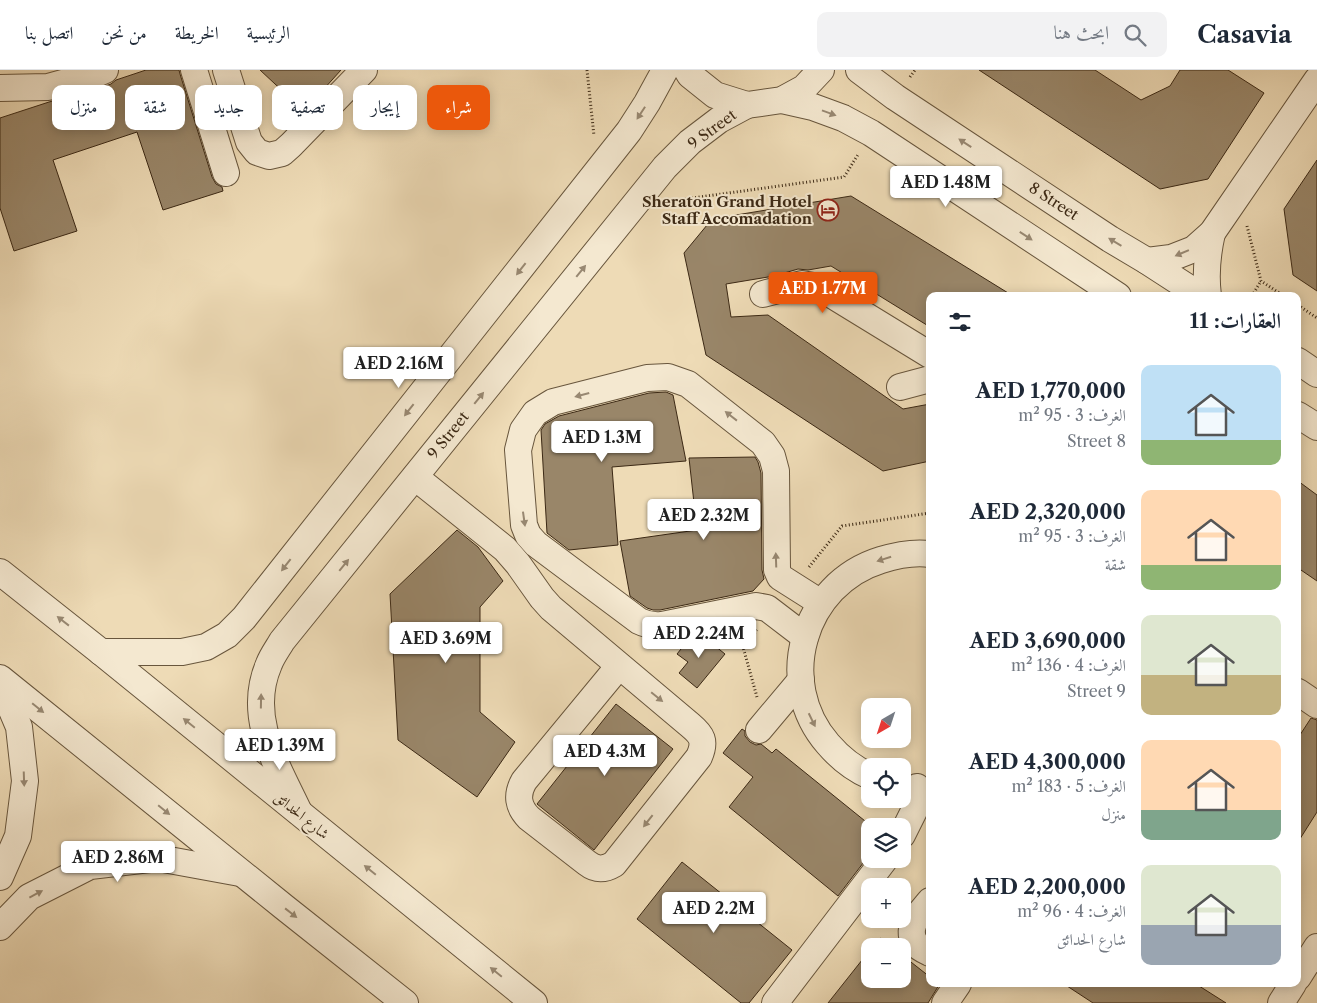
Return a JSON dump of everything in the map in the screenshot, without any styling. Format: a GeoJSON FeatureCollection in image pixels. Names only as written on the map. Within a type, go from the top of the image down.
{"type":"FeatureCollection","features":[{"type":"Feature","properties":{"kind":"street"},"geometry":{"type":"LineString","coordinates":[[0,88],[48,87],[105,70]]}},
{"type":"Feature","properties":{"kind":"street"},"geometry":{"type":"LineString","coordinates":[[194,70],[226,173]]}},
{"type":"Feature","properties":{"kind":"street"},"geometry":{"type":"LineString","coordinates":[[226,70],[248,142],[257,152],[269,156],[282,153],[292,145],[364,70]]}},
{"type":"Feature","properties":{"kind":"street"},"geometry":{"type":"LineString","coordinates":[[101,652],[182,652],[206,647],[228,636],[612,154],[643,110],[665,70]]}},
{"type":"Feature","properties":{"kind":"street"},"geometry":{"type":"LineString","coordinates":[[688,70],[690,75],[716,96],[747,105],[782,100],[804,88],[821,70]]}},
{"type":"Feature","properties":{"kind":"street","name":"8 Street"},"geometry":{"type":"LineString","coordinates":[[859,70],[895,97],[1110,239],[1195,292]]}},
{"type":"Feature","properties":{"kind":"street"},"geometry":{"type":"LineString","coordinates":[[1147,261],[1171,258],[1194,249],[1212,233],[1317,80]]}},
{"type":"Feature","properties":{"kind":"street"},"geometry":{"type":"LineString","coordinates":[[782,100],[813,107],[843,118],[871,133],[1110,292]]}},
{"type":"Feature","properties":{"kind":"street","name":"9 Street"},"geometry":{"type":"LineString","coordinates":[[299,812],[268,745],[261,718],[261,691],[268,664],[282,641],[665,167],[690,142],[719,120],[747,105]]}},
{"type":"Feature","properties":{"kind":"street"},"geometry":{"type":"LineString","coordinates":[[1208,292],[1207,256],[1212,233]]}},
{"type":"Feature","properties":{"kind":"street"},"geometry":{"type":"LineString","coordinates":[[763,294],[802,284],[819,287],[926,353]]}},
{"type":"Feature","properties":{"kind":"street"},"geometry":{"type":"LineString","coordinates":[[1301,363],[1317,374]]}},
{"type":"Feature","properties":{"kind":"street"},"geometry":{"type":"LineString","coordinates":[[805,637],[767,608],[756,606],[654,626],[646,625],[632,617],[536,544],[528,535],[524,525],[518,450],[523,430],[535,413],[553,402],[647,378],[668,378],[688,384],[763,443],[772,456],[776,471],[777,570],[780,577],[821,603]]}},
{"type":"Feature","properties":{"kind":"street"},"geometry":{"type":"LineString","coordinates":[[900,387],[926,380]]}},
{"type":"Feature","properties":{"kind":"street"},"geometry":{"type":"LineString","coordinates":[[1301,417],[1317,427]]}},
{"type":"Feature","properties":{"kind":"street"},"geometry":{"type":"LineString","coordinates":[[415,477],[505,549],[551,608],[698,731],[702,739],[703,748],[699,757],[614,864],[597,869],[591,867],[524,814],[519,801],[519,794],[524,781],[619,666]]}},
{"type":"Feature","properties":{"kind":"street"},"geometry":{"type":"LineString","coordinates":[[861,772],[838,756],[819,734],[807,708],[801,680],[801,658],[805,637],[821,603],[842,580],[868,564],[896,555],[926,554]]}},
{"type":"Feature","properties":{"kind":"street","name":"شارع الحدائق"},"geometry":{"type":"LineString","coordinates":[[0,572],[534,1003]]}},
{"type":"Feature","properties":{"kind":"street"},"geometry":{"type":"LineString","coordinates":[[0,678],[405,1003]]}},
{"type":"Feature","properties":{"kind":"street"},"geometry":{"type":"LineString","coordinates":[[759,730],[801,680]]}},
{"type":"Feature","properties":{"kind":"street"},"geometry":{"type":"LineString","coordinates":[[0,682],[19,727],[26,781],[18,836],[0,877]]}},
{"type":"Feature","properties":{"kind":"street"},"geometry":{"type":"LineString","coordinates":[[910,818],[915,809],[917,786]]}},
{"type":"Feature","properties":{"kind":"street"},"geometry":{"type":"LineString","coordinates":[[0,926],[29,897],[90,866],[158,858],[242,874]]}},
{"type":"Feature","properties":{"kind":"street"},"geometry":{"type":"LineString","coordinates":[[774,1003],[879,868]]}},
{"type":"Feature","properties":{"kind":"street"},"geometry":{"type":"LineString","coordinates":[[926,906],[913,922],[912,934],[916,944],[926,950]]}},
{"type":"Feature","properties":{"kind":"street"},"geometry":{"type":"LineString","coordinates":[[1301,972],[1317,947]]}},
{"type":"Feature","properties":{"kind":"street"},"geometry":{"type":"LineString","coordinates":[[944,1003],[956,987]]}},
{"type":"Feature","properties":{"kind":"street"},"geometry":{"type":"LineString","coordinates":[[1281,1003],[1291,987]]}},
{"type":"Feature","properties":{"kind":"path"},"geometry":{"type":"LineString","coordinates":[[588,70],[594,140],[612,154]]}},
{"type":"Feature","properties":{"kind":"path"},"geometry":{"type":"LineString","coordinates":[[895,97],[915,70]]}},
{"type":"Feature","properties":{"kind":"path"},"geometry":{"type":"LineString","coordinates":[[651,185],[671,201],[844,177],[871,133]]}},
{"type":"Feature","properties":{"kind":"path"},"geometry":{"type":"LineString","coordinates":[[1246,221],[1261,281],[1278,292]]}},
{"type":"Feature","properties":{"kind":"path"},"geometry":{"type":"LineString","coordinates":[[1254,292],[1261,281]]}},
{"type":"Feature","properties":{"kind":"path"},"geometry":{"type":"LineString","coordinates":[[1301,308],[1317,318]]}},
{"type":"Feature","properties":{"kind":"building"},"geometry":{"type":"Polygon","coordinates":[[[146,70],[179,70],[184,85],[125,85],[125,130],[185,130],[185,89],[195,122],[195,130],[198,130],[212,177],[216,184],[222,187],[223,191],[163,210],[137,132],[53,160],[77,231],[14,251],[0,208],[0,118],[52,101],[52,130],[115,130],[115,85],[108,85],[116,80],[146,70]]]}},
{"type":"Feature","properties":{"kind":"building"},"geometry":{"type":"Polygon","coordinates":[[[260,70],[341,70],[327,85],[276,85],[260,70]]]}},
{"type":"Feature","properties":{"kind":"building"},"geometry":{"type":"Polygon","coordinates":[[[979,70],[1095,70],[1141,100],[1170,86],[1180,70],[1228,70],[1264,93],[1208,179],[1160,189],[979,70]]]}},
{"type":"Feature","properties":{"kind":"building"},"geometry":{"type":"Polygon","coordinates":[[[1317,160],[1317,291],[1293,275],[1284,209],[1317,160]]]}},
{"type":"Feature","properties":{"kind":"building"},"geometry":{"type":"Polygon","coordinates":[[[851,196],[1007,292],[926,292],[926,325],[831,266],[808,270],[798,269],[774,276],[726,284],[731,317],[768,315],[903,409],[926,405],[926,462],[883,471],[706,355],[684,253],[712,219],[851,196]]]}},
{"type":"Feature","properties":{"kind":"building"},"geometry":{"type":"Polygon","coordinates":[[[666,392],[673,395],[686,461],[612,467],[618,545],[569,550],[547,533],[541,430],[545,424],[559,416],[649,393],[666,392]]]}},
{"type":"Feature","properties":{"kind":"building"},"geometry":{"type":"Polygon","coordinates":[[[755,457],[761,473],[762,570],[764,579],[753,591],[660,610],[647,608],[630,596],[620,541],[697,530],[689,458],[755,457]]]}},
{"type":"Feature","properties":{"kind":"building"},"geometry":{"type":"Polygon","coordinates":[[[1301,483],[1317,495],[1317,581],[1301,570],[1301,483]]]}},
{"type":"Feature","properties":{"kind":"building"},"geometry":{"type":"Polygon","coordinates":[[[457,530],[478,547],[503,581],[480,607],[480,712],[515,742],[477,797],[398,740],[390,594],[457,530]]]}},
{"type":"Feature","properties":{"kind":"building"},"geometry":{"type":"Polygon","coordinates":[[[699,633],[725,654],[697,688],[679,673],[688,662],[677,654],[693,634],[699,633]]]}},
{"type":"Feature","properties":{"kind":"building"},"geometry":{"type":"Polygon","coordinates":[[[616,704],[673,749],[594,850],[537,804],[616,704]]]}},
{"type":"Feature","properties":{"kind":"building"},"geometry":{"type":"Polygon","coordinates":[[[1311,718],[1317,720],[1317,812],[1301,837],[1301,733],[1311,718]]]}},
{"type":"Feature","properties":{"kind":"building"},"geometry":{"type":"Polygon","coordinates":[[[742,729],[745,731],[745,736],[750,742],[756,745],[761,744],[772,753],[776,749],[861,818],[861,866],[838,896],[729,807],[753,777],[723,753],[742,729]]]}},
{"type":"Feature","properties":{"kind":"building"},"geometry":{"type":"Polygon","coordinates":[[[682,862],[792,950],[749,1003],[741,1003],[637,919],[682,862]]]}},
{"type":"Feature","properties":{"kind":"building"},"geometry":{"type":"Polygon","coordinates":[[[861,961],[861,988],[911,988],[911,962],[926,974],[926,987],[938,987],[928,1003],[828,1003],[861,961]]]}},
{"type":"Feature","properties":{"kind":"building"},"geometry":{"type":"Polygon","coordinates":[[[1069,987],[1201,987],[1226,1003],[1093,1003],[1069,987]]]}},
{"type":"Feature","properties":{"kind":"place","name":"Sheraton Grand Hotel Staff Accomadation"},"geometry":{"type":"Point","coordinates":[828,210]}}]}
